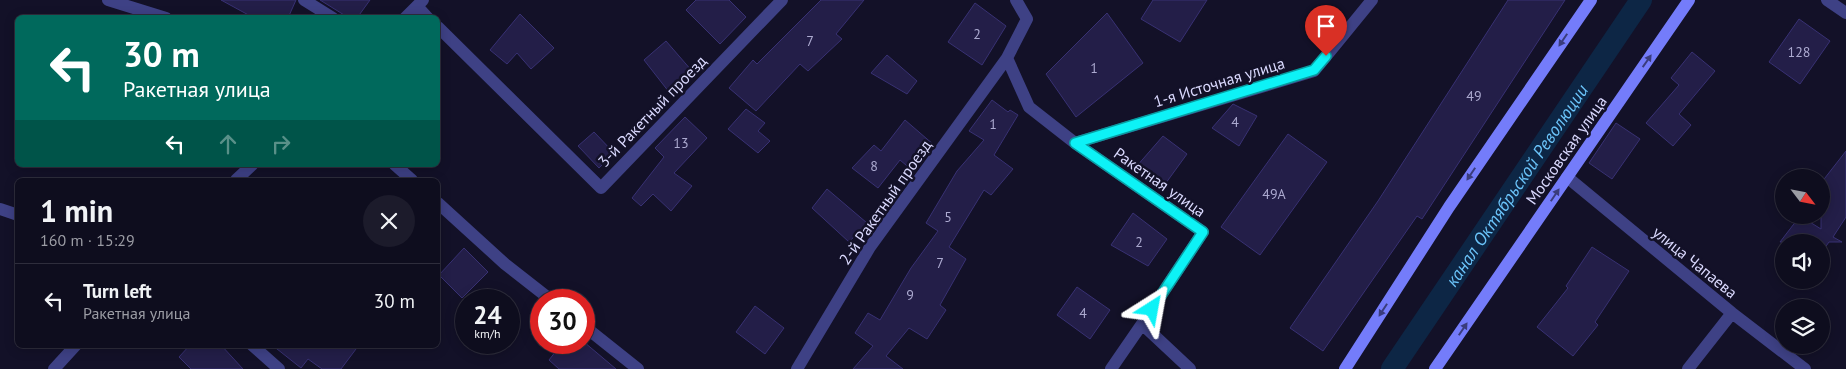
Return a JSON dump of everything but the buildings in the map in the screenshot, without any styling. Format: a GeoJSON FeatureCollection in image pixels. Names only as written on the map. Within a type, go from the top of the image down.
{"type":"FeatureCollection","features":[{"type":"Feature","properties":{"kind":"main road"},"geometry":{"type":"LineString","coordinates":[[1345,369],[1449,207],[1591,0]]}},
{"type":"Feature","properties":{"kind":"main road","name":"Московская улица"},"geometry":{"type":"LineString","coordinates":[[1436,369],[1689,0]]}},
{"type":"Feature","properties":{"kind":"street"},"geometry":{"type":"LineString","coordinates":[[108,0],[156,15]]}},
{"type":"Feature","properties":{"kind":"street"},"geometry":{"type":"LineString","coordinates":[[304,0],[328,15]]}},
{"type":"Feature","properties":{"kind":"street","name":"3-й Ракетный проезд"},"geometry":{"type":"LineString","coordinates":[[440,29],[601,188],[782,0]]}},
{"type":"Feature","properties":{"kind":"street"},"geometry":{"type":"LineString","coordinates":[[1007,58],[1027,19],[1016,0]]}},
{"type":"Feature","properties":{"kind":"street","name":"1-я Источная улица"},"geometry":{"type":"LineString","coordinates":[[1075,143],[1314,70],[1372,0]]}},
{"type":"Feature","properties":{"kind":"street"},"geometry":{"type":"LineString","coordinates":[[1827,0],[1846,12]]}},
{"type":"Feature","properties":{"kind":"street"},"geometry":{"type":"LineString","coordinates":[[408,15],[420,3],[426,15]]}},
{"type":"Feature","properties":{"kind":"street","name":"Ракетная улица"},"geometry":{"type":"LineString","coordinates":[[1007,58],[1028,107],[1075,143],[1203,232],[1142,324]]}},
{"type":"Feature","properties":{"kind":"street","name":"2-й Ракетный проезд"},"geometry":{"type":"LineString","coordinates":[[797,369],[870,247],[1007,58]]}},
{"type":"Feature","properties":{"kind":"street"},"geometry":{"type":"LineString","coordinates":[[238,178],[250,167]]}},
{"type":"Feature","properties":{"kind":"street"},"geometry":{"type":"LineString","coordinates":[[397,167],[410,178]]}},
{"type":"Feature","properties":{"kind":"street","name":"улица Чапаева"},"geometry":{"type":"LineString","coordinates":[[1567,178],[1732,313],[1805,369]]}},
{"type":"Feature","properties":{"kind":"street"},"geometry":{"type":"LineString","coordinates":[[440,205],[505,264],[537,289]]}},
{"type":"Feature","properties":{"kind":"street"},"geometry":{"type":"LineString","coordinates":[[0,209],[15,214]]}},
{"type":"Feature","properties":{"kind":"street"},"geometry":{"type":"LineString","coordinates":[[1688,369],[1732,313]]}},
{"type":"Feature","properties":{"kind":"street"},"geometry":{"type":"LineString","coordinates":[[1111,369],[1142,324],[1190,369]]}},
{"type":"Feature","properties":{"kind":"street"},"geometry":{"type":"LineString","coordinates":[[595,335],[638,369]]}},
{"type":"Feature","properties":{"kind":"street"},"geometry":{"type":"LineString","coordinates":[[54,369],[73,348]]}},
{"type":"Feature","properties":{"kind":"street"},"geometry":{"type":"LineString","coordinates":[[255,348],[279,369]]}},
{"type":"Feature","properties":{"kind":"waterway","name":"канал Октябрьской Революции"},"geometry":{"type":"LineString","coordinates":[[1392,369],[1641,0]]}},
{"type":"Feature","properties":{"kind":"route"},"geometry":{"type":"LineString","coordinates":[[1152,309],[1203,232],[1075,143],[1314,70],[1326,56]]}}]}
